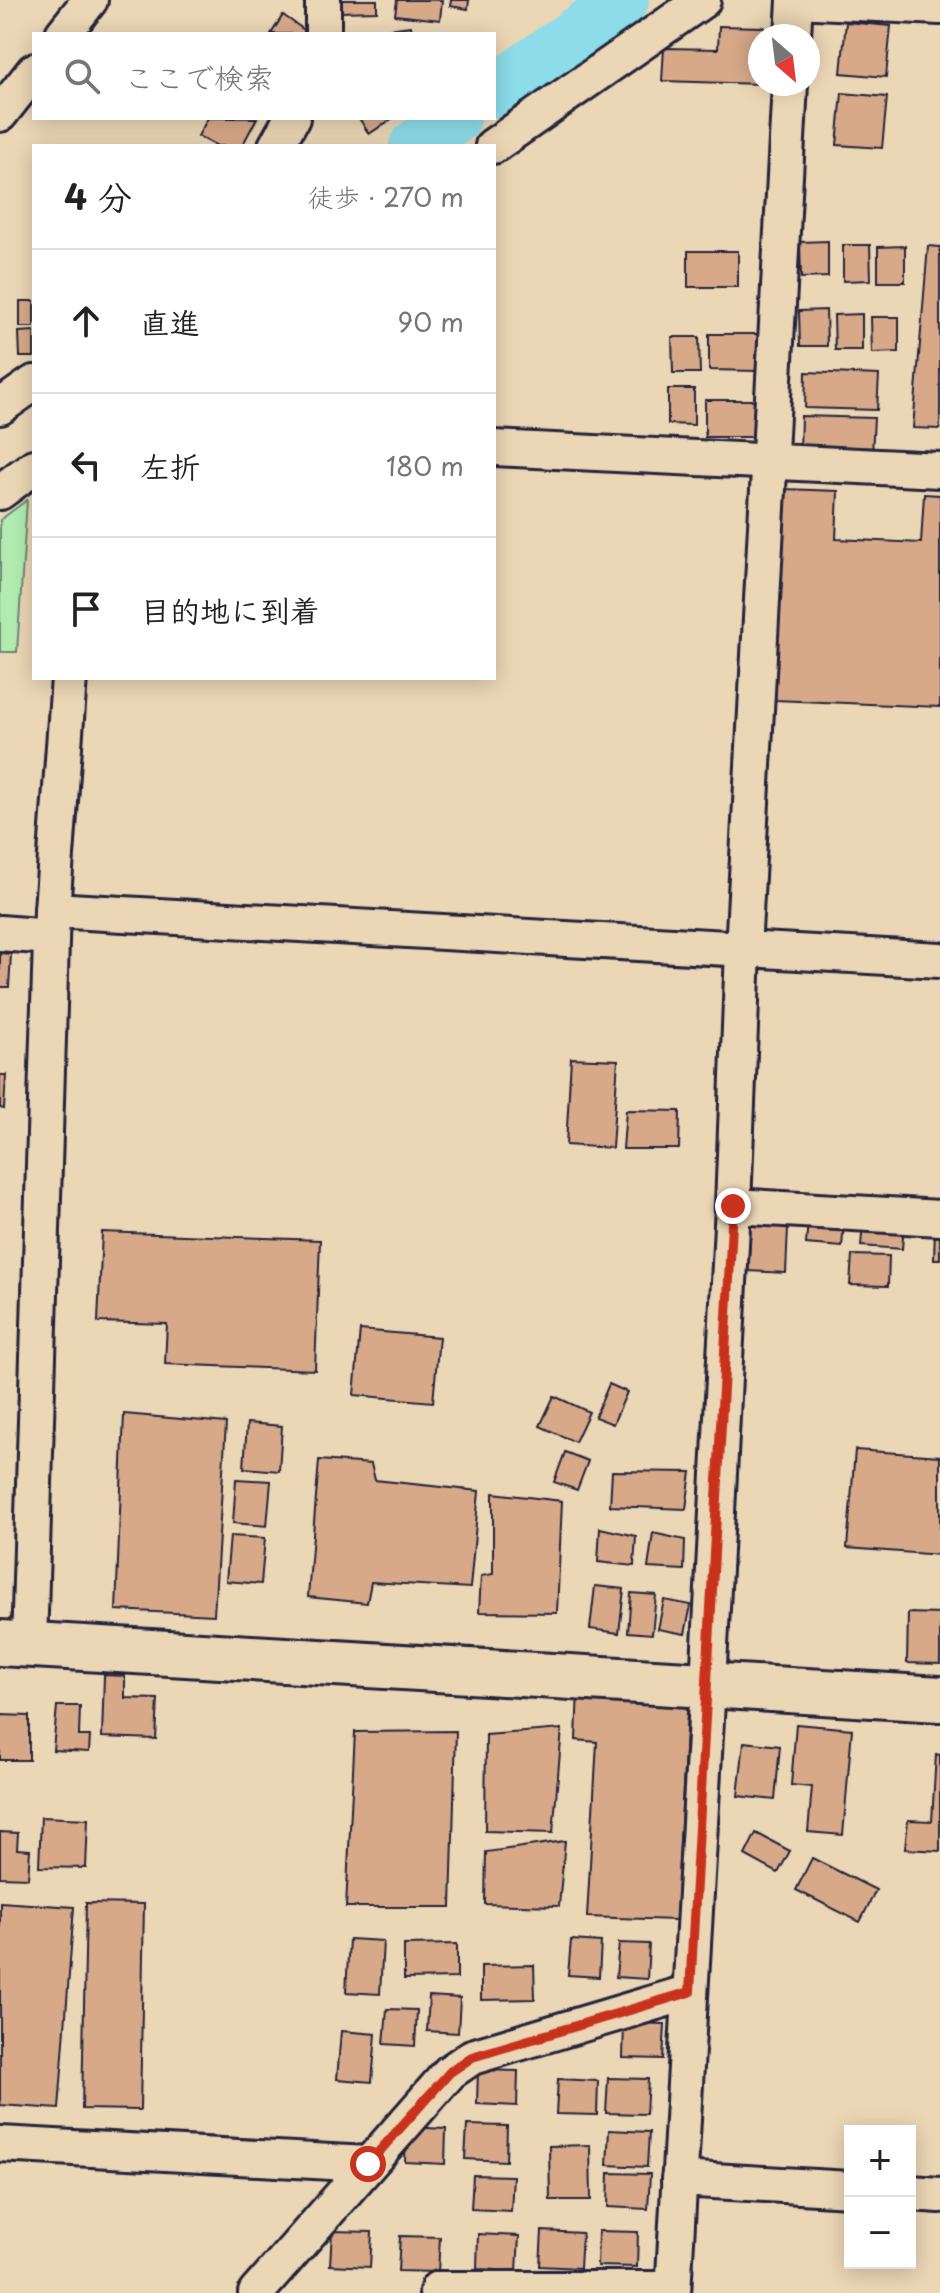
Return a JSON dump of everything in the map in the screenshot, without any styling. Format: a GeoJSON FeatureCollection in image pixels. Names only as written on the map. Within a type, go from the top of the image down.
{"type":"FeatureCollection","features":[{"type":"Feature","properties":{"kind":"street"},"geometry":{"type":"LineString","coordinates":[[65,32],[90,0]]}},
{"type":"Feature","properties":{"kind":"street"},"geometry":{"type":"LineString","coordinates":[[323,0],[323,32]]}},
{"type":"Feature","properties":{"kind":"street"},"geometry":{"type":"LineString","coordinates":[[496,144],[703,0]]}},
{"type":"Feature","properties":{"kind":"street"},"geometry":{"type":"LineString","coordinates":[[794,24],[795,0],[940,7]]}},
{"type":"Feature","properties":{"kind":"street"},"geometry":{"type":"LineString","coordinates":[[0,114],[32,74]]}},
{"type":"Feature","properties":{"kind":"street"},"geometry":{"type":"LineString","coordinates":[[437,2293],[438,2289],[673,2291],[708,1684],[743,950],[789,96]]}},
{"type":"Feature","properties":{"kind":"street"},"geometry":{"type":"LineString","coordinates":[[277,144],[291,120]]}},
{"type":"Feature","properties":{"kind":"street"},"geometry":{"type":"LineString","coordinates":[[0,409],[32,385]]}},
{"type":"Feature","properties":{"kind":"street"},"geometry":{"type":"LineString","coordinates":[[0,409],[32,417]]}},
{"type":"Feature","properties":{"kind":"street"},"geometry":{"type":"LineString","coordinates":[[496,448],[940,470]]}},
{"type":"Feature","properties":{"kind":"street"},"geometry":{"type":"LineString","coordinates":[[0,492],[32,468]]}},
{"type":"Feature","properties":{"kind":"street"},"geometry":{"type":"LineString","coordinates":[[69,680],[52,923],[15,1644],[940,1699]]}},
{"type":"Feature","properties":{"kind":"street"},"geometry":{"type":"LineString","coordinates":[[0,933],[52,923],[940,960]]}},
{"type":"Feature","properties":{"kind":"street"},"geometry":{"type":"LineString","coordinates":[[733,1206],[940,1218]]}},
{"type":"Feature","properties":{"kind":"street"},"geometry":{"type":"LineString","coordinates":[[256,2293],[450,2072],[472,2057],[690,1992]]}},
{"type":"Feature","properties":{"kind":"street"},"geometry":{"type":"LineString","coordinates":[[0,2144],[368,2164]]}},
{"type":"Feature","properties":{"kind":"street"},"geometry":{"type":"LineString","coordinates":[[679,2179],[844,2189]]}},
{"type":"Feature","properties":{"kind":"street"},"geometry":{"type":"LineString","coordinates":[[916,2193],[940,2195]]}},
{"type":"Feature","properties":{"kind":"green space"},"geometry":{"type":"Polygon","coordinates":[[[27,500],[17,652],[0,652],[0,520],[27,500]]]}},
{"type":"Feature","properties":{"kind":"building"},"geometry":{"type":"Polygon","coordinates":[[[340,0],[377,0],[377,11],[340,12],[340,0]]]}},
{"type":"Feature","properties":{"kind":"building"},"geometry":{"type":"Polygon","coordinates":[[[397,0],[442,0],[440,20],[395,15],[397,0]]]}},
{"type":"Feature","properties":{"kind":"building"},"geometry":{"type":"Polygon","coordinates":[[[451,0],[469,0],[468,9],[450,6],[451,0]]]}},
{"type":"Feature","properties":{"kind":"building"},"geometry":{"type":"Polygon","coordinates":[[[283,15],[307,32],[272,32],[283,15]]]}},
{"type":"Feature","properties":{"kind":"building"},"geometry":{"type":"Polygon","coordinates":[[[846,22],[891,26],[886,77],[841,73],[846,22]]]}},
{"type":"Feature","properties":{"kind":"building"},"geometry":{"type":"Polygon","coordinates":[[[411,26],[412,32],[367,32],[411,26]]]}},
{"type":"Feature","properties":{"kind":"building"},"geometry":{"type":"Polygon","coordinates":[[[719,26],[748,27],[748,84],[662,81],[664,48],[718,49],[719,26]]]}},
{"type":"Feature","properties":{"kind":"building"},"geometry":{"type":"Polygon","coordinates":[[[842,93],[887,97],[882,148],[837,145],[842,93]]]}},
{"type":"Feature","properties":{"kind":"building"},"geometry":{"type":"Polygon","coordinates":[[[207,120],[256,120],[243,144],[213,144],[198,136],[207,120]]]}},
{"type":"Feature","properties":{"kind":"building"},"geometry":{"type":"Polygon","coordinates":[[[360,120],[390,120],[369,134],[360,120]]]}},
{"type":"Feature","properties":{"kind":"building"},"geometry":{"type":"Polygon","coordinates":[[[828,241],[828,277],[801,278],[800,242],[828,241]]]}},
{"type":"Feature","properties":{"kind":"building"},"geometry":{"type":"Polygon","coordinates":[[[843,245],[870,245],[871,280],[843,281],[843,245]]]}},
{"type":"Feature","properties":{"kind":"building"},"geometry":{"type":"Polygon","coordinates":[[[905,246],[905,282],[878,282],[878,247],[905,246]]]}},
{"type":"Feature","properties":{"kind":"building"},"geometry":{"type":"Polygon","coordinates":[[[928,246],[940,247],[940,429],[913,428],[928,246]]]}},
{"type":"Feature","properties":{"kind":"building"},"geometry":{"type":"Polygon","coordinates":[[[688,251],[738,251],[738,287],[688,287],[688,251]]]}},
{"type":"Feature","properties":{"kind":"building"},"geometry":{"type":"Polygon","coordinates":[[[20,301],[32,301],[32,327],[20,327],[20,301]]]}},
{"type":"Feature","properties":{"kind":"building"},"geometry":{"type":"Polygon","coordinates":[[[826,310],[827,346],[800,346],[799,311],[826,310]]]}},
{"type":"Feature","properties":{"kind":"building"},"geometry":{"type":"Polygon","coordinates":[[[862,314],[862,350],[835,350],[834,315],[862,314]]]}},
{"type":"Feature","properties":{"kind":"building"},"geometry":{"type":"Polygon","coordinates":[[[871,317],[899,317],[899,352],[872,353],[871,317]]]}},
{"type":"Feature","properties":{"kind":"building"},"geometry":{"type":"Polygon","coordinates":[[[32,331],[32,357],[20,357],[19,332],[32,331]]]}},
{"type":"Feature","properties":{"kind":"building"},"geometry":{"type":"Polygon","coordinates":[[[709,334],[759,334],[758,371],[709,370],[709,334]]]}},
{"type":"Feature","properties":{"kind":"building"},"geometry":{"type":"Polygon","coordinates":[[[672,337],[699,337],[700,373],[673,373],[672,337]]]}},
{"type":"Feature","properties":{"kind":"building"},"geometry":{"type":"Polygon","coordinates":[[[806,372],[879,375],[877,410],[805,408],[806,372]]]}},
{"type":"Feature","properties":{"kind":"building"},"geometry":{"type":"Polygon","coordinates":[[[668,389],[694,389],[694,425],[668,424],[668,389]]]}},
{"type":"Feature","properties":{"kind":"building"},"geometry":{"type":"Polygon","coordinates":[[[705,400],[755,400],[754,437],[705,437],[705,400]]]}},
{"type":"Feature","properties":{"kind":"building"},"geometry":{"type":"Polygon","coordinates":[[[801,416],[874,418],[872,454],[800,452],[801,416]]]}},
{"type":"Feature","properties":{"kind":"building"},"geometry":{"type":"Polygon","coordinates":[[[784,489],[838,491],[836,539],[921,543],[924,494],[940,495],[940,707],[775,700],[784,489]]]}},
{"type":"Feature","properties":{"kind":"building"},"geometry":{"type":"Polygon","coordinates":[[[0,953],[11,954],[9,987],[0,987],[0,953]]]}},
{"type":"Feature","properties":{"kind":"building"},"geometry":{"type":"Polygon","coordinates":[[[571,1058],[618,1060],[612,1148],[566,1145],[571,1058]]]}},
{"type":"Feature","properties":{"kind":"building"},"geometry":{"type":"Polygon","coordinates":[[[0,1075],[6,1075],[4,1109],[0,1108],[0,1075]]]}},
{"type":"Feature","properties":{"kind":"building"},"geometry":{"type":"Polygon","coordinates":[[[626,1110],[680,1111],[679,1149],[623,1149],[626,1110]]]}},
{"type":"Feature","properties":{"kind":"building"},"geometry":{"type":"Polygon","coordinates":[[[808,1220],[844,1223],[842,1247],[806,1244],[808,1220]]]}},
{"type":"Feature","properties":{"kind":"building"},"geometry":{"type":"Polygon","coordinates":[[[863,1223],[904,1226],[902,1249],[861,1246],[863,1223]]]}},
{"type":"Feature","properties":{"kind":"building"},"geometry":{"type":"Polygon","coordinates":[[[751,1225],[788,1227],[786,1273],[748,1271],[751,1225]]]}},
{"type":"Feature","properties":{"kind":"building"},"geometry":{"type":"Polygon","coordinates":[[[935,1229],[940,1229],[940,1259],[934,1259],[935,1229]]]}},
{"type":"Feature","properties":{"kind":"building"},"geometry":{"type":"Polygon","coordinates":[[[102,1232],[320,1240],[315,1370],[165,1364],[167,1324],[98,1322],[102,1232]]]}},
{"type":"Feature","properties":{"kind":"building"},"geometry":{"type":"Polygon","coordinates":[[[852,1255],[889,1256],[888,1286],[850,1285],[852,1255]]]}},
{"type":"Feature","properties":{"kind":"building"},"geometry":{"type":"Polygon","coordinates":[[[360,1330],[439,1337],[433,1402],[354,1395],[360,1330]]]}},
{"type":"Feature","properties":{"kind":"building"},"geometry":{"type":"Polygon","coordinates":[[[609,1384],[627,1392],[613,1424],[595,1417],[609,1384]]]}},
{"type":"Feature","properties":{"kind":"building"},"geometry":{"type":"Polygon","coordinates":[[[554,1396],[589,1412],[575,1442],[540,1426],[554,1396]]]}},
{"type":"Feature","properties":{"kind":"building"},"geometry":{"type":"Polygon","coordinates":[[[124,1414],[226,1423],[214,1615],[116,1610],[124,1414]]]}},
{"type":"Feature","properties":{"kind":"building"},"geometry":{"type":"Polygon","coordinates":[[[247,1423],[282,1426],[279,1471],[244,1468],[247,1423]]]}},
{"type":"Feature","properties":{"kind":"building"},"geometry":{"type":"Polygon","coordinates":[[[855,1450],[940,1456],[940,1555],[847,1548],[855,1450]]]}},
{"type":"Feature","properties":{"kind":"building"},"geometry":{"type":"Polygon","coordinates":[[[565,1452],[588,1461],[577,1490],[554,1482],[565,1452]]]}},
{"type":"Feature","properties":{"kind":"building"},"geometry":{"type":"Polygon","coordinates":[[[319,1460],[371,1464],[375,1480],[479,1491],[470,1588],[371,1582],[367,1603],[308,1597],[319,1460]]]}},
{"type":"Feature","properties":{"kind":"building"},"geometry":{"type":"Polygon","coordinates":[[[612,1471],[691,1472],[686,1509],[610,1506],[612,1471]]]}},
{"type":"Feature","properties":{"kind":"building"},"geometry":{"type":"Polygon","coordinates":[[[236,1479],[271,1481],[267,1526],[233,1523],[236,1479]]]}},
{"type":"Feature","properties":{"kind":"building"},"geometry":{"type":"Polygon","coordinates":[[[493,1493],[562,1501],[557,1613],[479,1612],[481,1576],[493,1574],[493,1493]]]}},
{"type":"Feature","properties":{"kind":"building"},"geometry":{"type":"Polygon","coordinates":[[[600,1528],[636,1536],[634,1566],[598,1562],[600,1528]]]}},
{"type":"Feature","properties":{"kind":"building"},"geometry":{"type":"Polygon","coordinates":[[[653,1533],[685,1540],[684,1570],[648,1568],[653,1533]]]}},
{"type":"Feature","properties":{"kind":"building"},"geometry":{"type":"Polygon","coordinates":[[[230,1536],[265,1538],[261,1584],[226,1581],[230,1536]]]}},
{"type":"Feature","properties":{"kind":"building"},"geometry":{"type":"Polygon","coordinates":[[[595,1586],[624,1589],[619,1633],[590,1629],[595,1586]]]}},
{"type":"Feature","properties":{"kind":"building"},"geometry":{"type":"Polygon","coordinates":[[[631,1593],[656,1595],[652,1634],[628,1632],[631,1593]]]}},
{"type":"Feature","properties":{"kind":"building"},"geometry":{"type":"Polygon","coordinates":[[[664,1600],[691,1605],[685,1634],[658,1629],[664,1600]]]}},
{"type":"Feature","properties":{"kind":"building"},"geometry":{"type":"Polygon","coordinates":[[[908,1613],[940,1614],[940,1664],[907,1663],[908,1613]]]}},
{"type":"Feature","properties":{"kind":"building"},"geometry":{"type":"Polygon","coordinates":[[[104,1675],[125,1676],[125,1698],[158,1699],[156,1739],[102,1737],[104,1675]]]}},
{"type":"Feature","properties":{"kind":"building"},"geometry":{"type":"Polygon","coordinates":[[[578,1687],[688,1693],[676,1920],[587,1917],[597,1742],[576,1740],[578,1687]]]}},
{"type":"Feature","properties":{"kind":"building"},"geometry":{"type":"Polygon","coordinates":[[[57,1706],[80,1706],[79,1736],[90,1736],[89,1752],[53,1750],[57,1706]]]}},
{"type":"Feature","properties":{"kind":"building"},"geometry":{"type":"Polygon","coordinates":[[[0,1715],[29,1716],[29,1760],[0,1760],[0,1715]]]}},
{"type":"Feature","properties":{"kind":"building"},"geometry":{"type":"Polygon","coordinates":[[[796,1724],[852,1729],[843,1835],[808,1832],[812,1787],[791,1785],[796,1724]]]}},
{"type":"Feature","properties":{"kind":"building"},"geometry":{"type":"Polygon","coordinates":[[[562,1729],[553,1833],[485,1831],[486,1735],[562,1729]]]}},
{"type":"Feature","properties":{"kind":"building"},"geometry":{"type":"Polygon","coordinates":[[[456,1731],[451,1907],[346,1907],[355,1732],[456,1731]]]}},
{"type":"Feature","properties":{"kind":"building"},"geometry":{"type":"Polygon","coordinates":[[[744,1742],[780,1746],[775,1800],[738,1796],[744,1742]]]}},
{"type":"Feature","properties":{"kind":"building"},"geometry":{"type":"Polygon","coordinates":[[[936,1754],[940,1755],[940,1851],[905,1849],[908,1820],[932,1821],[936,1754]]]}},
{"type":"Feature","properties":{"kind":"building"},"geometry":{"type":"Polygon","coordinates":[[[41,1817],[88,1819],[86,1868],[39,1867],[41,1817]]]}},
{"type":"Feature","properties":{"kind":"building"},"geometry":{"type":"Polygon","coordinates":[[[0,1832],[18,1833],[17,1849],[30,1850],[28,1878],[0,1877],[0,1832]]]}},
{"type":"Feature","properties":{"kind":"building"},"geometry":{"type":"Polygon","coordinates":[[[756,1833],[790,1851],[778,1873],[745,1855],[756,1833]]]}},
{"type":"Feature","properties":{"kind":"building"},"geometry":{"type":"Polygon","coordinates":[[[565,1841],[559,1906],[485,1904],[486,1852],[565,1841]]]}},
{"type":"Feature","properties":{"kind":"building"},"geometry":{"type":"Polygon","coordinates":[[[812,1858],[876,1890],[860,1922],[796,1890],[812,1858]]]}},
{"type":"Feature","properties":{"kind":"building"},"geometry":{"type":"Polygon","coordinates":[[[0,1902],[74,1907],[59,2109],[0,2105],[0,1902]]]}},
{"type":"Feature","properties":{"kind":"building"},"geometry":{"type":"Polygon","coordinates":[[[86,1903],[144,1904],[140,2110],[82,2109],[86,1903]]]}},
{"type":"Feature","properties":{"kind":"building"},"geometry":{"type":"Polygon","coordinates":[[[349,1939],[383,1941],[380,1994],[346,1992],[349,1939]]]}},
{"type":"Feature","properties":{"kind":"building"},"geometry":{"type":"Polygon","coordinates":[[[571,1940],[601,1942],[599,1977],[568,1975],[571,1940]]]}},
{"type":"Feature","properties":{"kind":"building"},"geometry":{"type":"Polygon","coordinates":[[[619,1943],[649,1944],[647,1979],[616,1977],[619,1943]]]}},
{"type":"Feature","properties":{"kind":"building"},"geometry":{"type":"Polygon","coordinates":[[[457,1944],[457,1978],[404,1979],[404,1945],[457,1944]]]}},
{"type":"Feature","properties":{"kind":"building"},"geometry":{"type":"Polygon","coordinates":[[[534,1965],[535,1999],[481,2000],[481,1966],[534,1965]]]}},
{"type":"Feature","properties":{"kind":"building"},"geometry":{"type":"Polygon","coordinates":[[[429,1996],[460,1998],[458,2033],[427,2031],[429,1996]]]}},
{"type":"Feature","properties":{"kind":"building"},"geometry":{"type":"Polygon","coordinates":[[[387,2009],[417,2010],[415,2046],[384,2044],[387,2009]]]}},
{"type":"Feature","properties":{"kind":"building"},"geometry":{"type":"Polygon","coordinates":[[[624,2023],[665,2024],[663,2059],[623,2058],[624,2023]]]}},
{"type":"Feature","properties":{"kind":"building"},"geometry":{"type":"Polygon","coordinates":[[[341,2031],[376,2034],[372,2082],[337,2079],[341,2031]]]}},
{"type":"Feature","properties":{"kind":"building"},"geometry":{"type":"Polygon","coordinates":[[[478,2070],[518,2071],[517,2106],[477,2104],[478,2070]]]}},
{"type":"Feature","properties":{"kind":"building"},"geometry":{"type":"Polygon","coordinates":[[[608,2078],[648,2079],[646,2114],[606,2113],[608,2078]]]}},
{"type":"Feature","properties":{"kind":"building"},"geometry":{"type":"Polygon","coordinates":[[[558,2079],[598,2081],[597,2115],[556,2114],[558,2079]]]}},
{"type":"Feature","properties":{"kind":"building"},"geometry":{"type":"Polygon","coordinates":[[[467,2125],[507,2126],[506,2161],[465,2159],[467,2125]]]}},
{"type":"Feature","properties":{"kind":"building"},"geometry":{"type":"Polygon","coordinates":[[[406,2127],[446,2129],[445,2164],[405,2162],[406,2127]]]}},
{"type":"Feature","properties":{"kind":"building"},"geometry":{"type":"Polygon","coordinates":[[[609,2130],[649,2132],[647,2167],[607,2165],[609,2130]]]}},
{"type":"Feature","properties":{"kind":"building"},"geometry":{"type":"Polygon","coordinates":[[[590,2145],[591,2200],[550,2200],[549,2146],[590,2145]]]}},
{"type":"Feature","properties":{"kind":"building"},"geometry":{"type":"Polygon","coordinates":[[[609,2173],[650,2174],[648,2209],[608,2207],[609,2173]]]}},
{"type":"Feature","properties":{"kind":"building"},"geometry":{"type":"Polygon","coordinates":[[[473,2175],[513,2176],[511,2211],[471,2209],[473,2175]]]}},
{"type":"Feature","properties":{"kind":"building"},"geometry":{"type":"Polygon","coordinates":[[[332,2231],[372,2232],[370,2267],[330,2265],[332,2231]]]}},
{"type":"Feature","properties":{"kind":"building"},"geometry":{"type":"Polygon","coordinates":[[[542,2231],[582,2233],[580,2268],[540,2266],[542,2231]]]}},
{"type":"Feature","properties":{"kind":"building"},"geometry":{"type":"Polygon","coordinates":[[[598,2231],[638,2232],[637,2267],[597,2266],[598,2231]]]}},
{"type":"Feature","properties":{"kind":"building"},"geometry":{"type":"Polygon","coordinates":[[[478,2234],[519,2236],[517,2271],[477,2269],[478,2234]]]}},
{"type":"Feature","properties":{"kind":"building"},"geometry":{"type":"Polygon","coordinates":[[[400,2236],[440,2237],[438,2272],[398,2271],[400,2236]]]}},
{"type":"Feature","properties":{"kind":"waterway"},"geometry":{"type":"LineString","coordinates":[[496,90],[623,0]]}},
{"type":"Feature","properties":{"kind":"waterway"},"geometry":{"type":"LineString","coordinates":[[418,144],[452,120]]}},
{"type":"Feature","properties":{"kind":"route"},"geometry":{"type":"LineString","coordinates":[[368,2164],[450,2072],[472,2057],[690,1992],[733,1206]]}}]}
